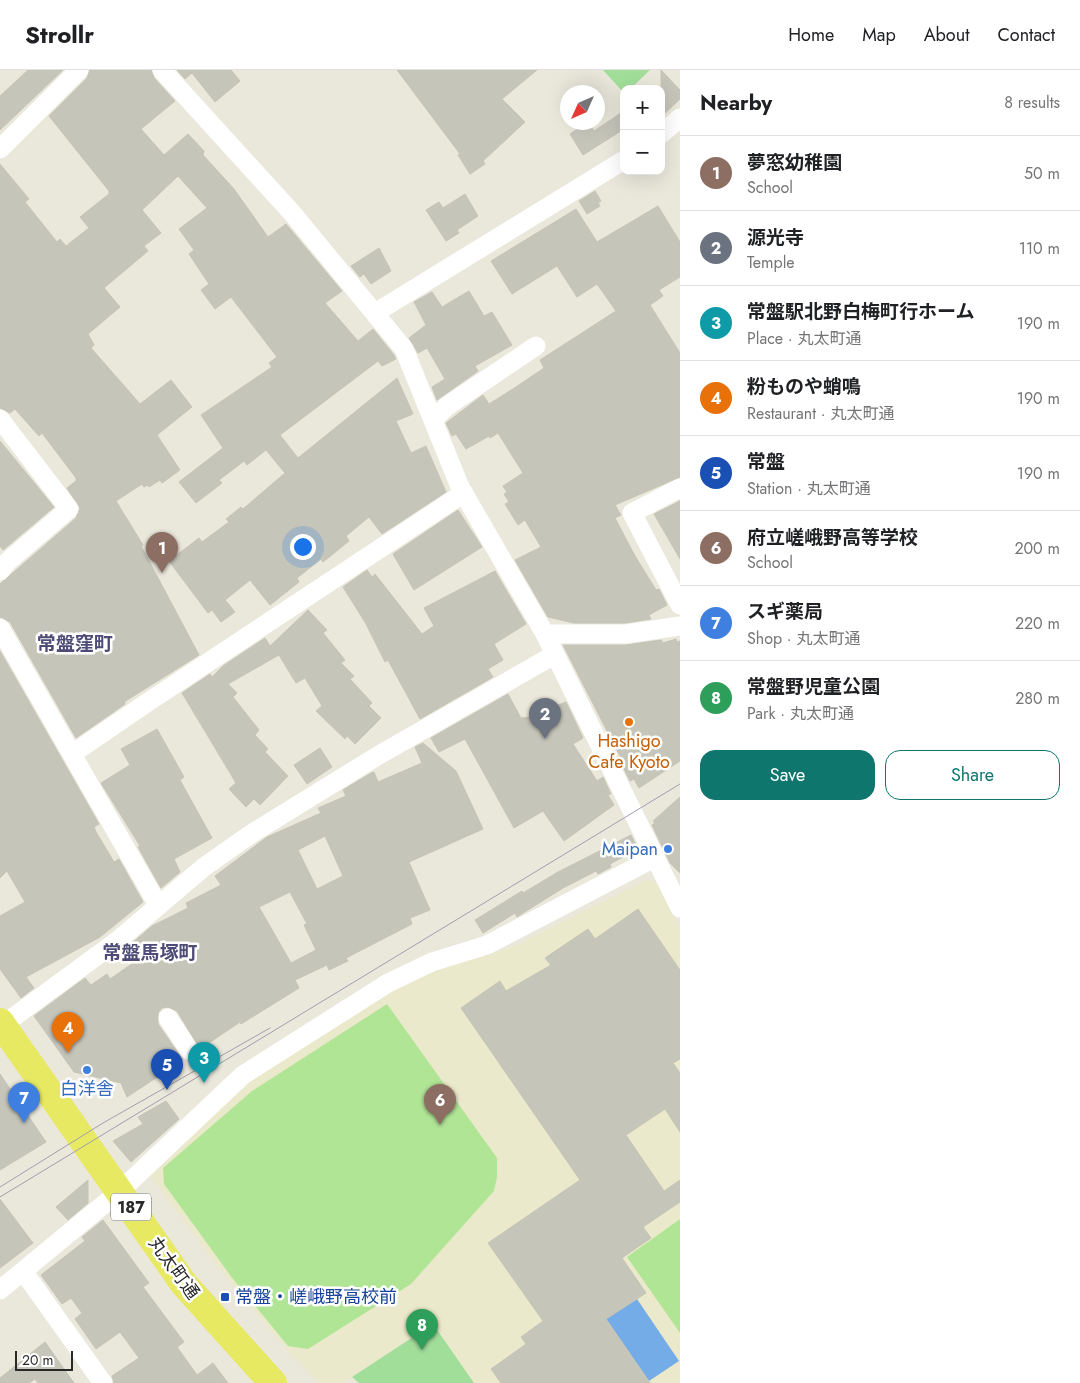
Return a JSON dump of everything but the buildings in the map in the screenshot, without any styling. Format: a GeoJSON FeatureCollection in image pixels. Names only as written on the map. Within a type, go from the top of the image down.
{"type":"FeatureCollection","features":[{"type":"Feature","properties":{"kind":"main road","name":"丸太町通"},"geometry":{"type":"LineString","coordinates":[[1,1025],[184,1284],[273,1383]]}},
{"type":"Feature","properties":{"kind":"street"},"geometry":{"type":"LineString","coordinates":[[0,148],[79,70]]}},
{"type":"Feature","properties":{"kind":"street"},"geometry":{"type":"LineString","coordinates":[[162,70],[293,214],[404,348],[464,493],[546,634],[554,655],[680,908]]}},
{"type":"Feature","properties":{"kind":"street"},"geometry":{"type":"LineString","coordinates":[[665,131],[680,118]]}},
{"type":"Feature","properties":{"kind":"street"},"geometry":{"type":"LineString","coordinates":[[375,313],[620,162]]}},
{"type":"Feature","properties":{"kind":"street"},"geometry":{"type":"LineString","coordinates":[[433,420],[446,406],[536,346]]}},
{"type":"Feature","properties":{"kind":"street"},"geometry":{"type":"LineString","coordinates":[[0,419],[69,509],[7,562],[0,571]]}},
{"type":"Feature","properties":{"kind":"street"},"geometry":{"type":"LineString","coordinates":[[680,488],[632,513],[680,605]]}},
{"type":"Feature","properties":{"kind":"street"},"geometry":{"type":"LineString","coordinates":[[72,754],[464,493]]}},
{"type":"Feature","properties":{"kind":"street"},"geometry":{"type":"LineString","coordinates":[[546,634],[626,634],[680,626]]}},
{"type":"Feature","properties":{"kind":"street"},"geometry":{"type":"LineString","coordinates":[[0,628],[158,905]]}},
{"type":"Feature","properties":{"kind":"street"},"geometry":{"type":"LineString","coordinates":[[1,1025],[117,941],[204,867],[251,834],[379,755],[554,655]]}},
{"type":"Feature","properties":{"kind":"street"},"geometry":{"type":"LineString","coordinates":[[0,1290],[120,1191],[242,1075],[388,983],[432,962],[487,945],[654,858]]}},
{"type":"Feature","properties":{"kind":"street"},"geometry":{"type":"LineString","coordinates":[[168,1018],[189,1050]]}},
{"type":"Feature","properties":{"kind":"street"},"geometry":{"type":"LineString","coordinates":[[23,1271],[102,1383]]}},
{"type":"Feature","properties":{"kind":"shaded area"},"geometry":{"type":"Polygon","coordinates":[[[648,879],[657,884],[680,929],[680,1383],[474,1383],[432,1324],[343,1383],[319,1383],[288,1351],[221,1271],[151,1177],[152,1168],[246,1083],[384,995],[423,975],[516,946],[648,879]]]}},
{"type":"Feature","properties":{"kind":"green space"},"geometry":{"type":"Polygon","coordinates":[[[603,70],[650,70],[634,85],[620,85],[620,89],[603,70]]]}},
{"type":"Feature","properties":{"kind":"green space"},"geometry":{"type":"Polygon","coordinates":[[[387,1004],[497,1158],[497,1177],[494,1191],[411,1284],[308,1349],[288,1346],[233,1279],[164,1184],[163,1168],[252,1091],[387,1004]]]}},
{"type":"Feature","properties":{"kind":"green space"},"geometry":{"type":"Polygon","coordinates":[[[680,1219],[680,1333],[627,1257],[680,1219]]]}},
{"type":"Feature","properties":{"kind":"green space"},"geometry":{"type":"Polygon","coordinates":[[[433,1324],[474,1383],[359,1383],[352,1377],[433,1324]]]}},
{"type":"Feature","properties":{"kind":"water"},"geometry":{"type":"Polygon","coordinates":[[[637,1299],[679,1361],[649,1381],[606,1319],[637,1299]]]}},
{"type":"Feature","properties":{"kind":"tram line"},"geometry":{"type":"LineString","coordinates":[[0,1197],[680,784]]}},
{"type":"Feature","properties":{"kind":"tram line"},"geometry":{"type":"LineString","coordinates":[[0,1187],[103,1123],[270,1028]]}},
{"type":"Feature","properties":{"kind":"place","name":"夢窓幼稚園"},"geometry":{"type":"Point","coordinates":[162,573]}},
{"type":"Feature","properties":{"kind":"place","name":"Hashigo Cafe Kyoto"},"geometry":{"type":"Point","coordinates":[629,722]}},
{"type":"Feature","properties":{"kind":"place","name":"源光寺"},"geometry":{"type":"Point","coordinates":[545,739]}},
{"type":"Feature","properties":{"kind":"place","name":"Maipan"},"geometry":{"type":"Point","coordinates":[668,849]}},
{"type":"Feature","properties":{"kind":"place","name":"粉ものや蛸鳴"},"geometry":{"type":"Point","coordinates":[68,1053]}},
{"type":"Feature","properties":{"kind":"place","name":"白洋舎"},"geometry":{"type":"Point","coordinates":[87,1070]}},
{"type":"Feature","properties":{"kind":"place","name":"常盤駅北野白梅町行ホーム"},"geometry":{"type":"Point","coordinates":[204,1083]}},
{"type":"Feature","properties":{"kind":"place","name":"常盤"},"geometry":{"type":"Point","coordinates":[167,1090]}},
{"type":"Feature","properties":{"kind":"place","name":"スギ薬局"},"geometry":{"type":"Point","coordinates":[24,1123]}},
{"type":"Feature","properties":{"kind":"place","name":"府立嵯峨野高等学校"},"geometry":{"type":"Point","coordinates":[440,1125]}},
{"type":"Feature","properties":{"kind":"place","name":"常盤・嵯峨野高校前"},"geometry":{"type":"Point","coordinates":[225,1297]}},
{"type":"Feature","properties":{"kind":"place","name":"常盤野児童公園"},"geometry":{"type":"Point","coordinates":[422,1350]}},
{"type":"Feature","properties":{"kind":"district","name":"常盤窪町"},"geometry":{"type":"Point","coordinates":[75,643]}},
{"type":"Feature","properties":{"kind":"district","name":"常盤馬塚町"},"geometry":{"type":"Point","coordinates":[150,952]}}]}
